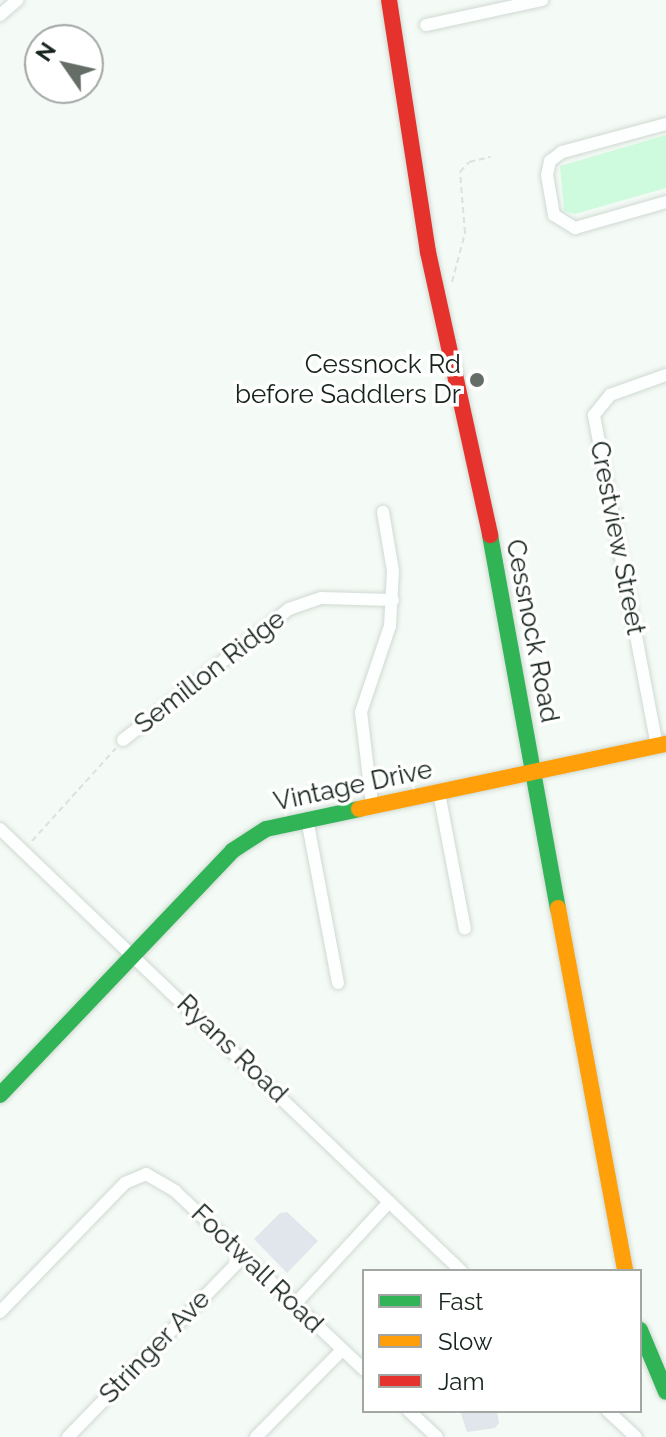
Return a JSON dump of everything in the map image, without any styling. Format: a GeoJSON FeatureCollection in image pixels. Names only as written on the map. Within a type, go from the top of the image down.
{"type":"FeatureCollection","features":[{"type":"Feature","properties":{"kind":"main road","name":"Cessnock Road"},"geometry":{"type":"LineString","coordinates":[[389,0],[430,263],[470,437],[625,1269]]}},
{"type":"Feature","properties":{"kind":"main road","name":"Vintage Drive"},"geometry":{"type":"LineString","coordinates":[[0,1095],[136,956],[232,851],[266,829],[372,804],[439,793],[662,745]]}},
{"type":"Feature","properties":{"kind":"main road"},"geometry":{"type":"LineString","coordinates":[[642,1335],[666,1392]]}},
{"type":"Feature","properties":{"kind":"street"},"geometry":{"type":"LineString","coordinates":[[0,15],[17,0]]}},
{"type":"Feature","properties":{"kind":"street"},"geometry":{"type":"LineString","coordinates":[[426,25],[542,0]]}},
{"type":"Feature","properties":{"kind":"street"},"geometry":{"type":"LineString","coordinates":[[666,124],[562,152],[550,161],[547,175],[554,215],[575,228],[666,202]]}},
{"type":"Feature","properties":{"kind":"street","name":"Crestview Street"},"geometry":{"type":"LineString","coordinates":[[662,745],[594,415],[610,395],[666,375]]}},
{"type":"Feature","properties":{"kind":"street"},"geometry":{"type":"LineString","coordinates":[[372,804],[361,712],[390,626],[393,600],[383,512]]}},
{"type":"Feature","properties":{"kind":"street","name":"Semillon Ridge"},"geometry":{"type":"LineString","coordinates":[[123,740],[289,609],[321,598],[393,600]]}},
{"type":"Feature","properties":{"kind":"street"},"geometry":{"type":"LineString","coordinates":[[439,793],[465,929]]}},
{"type":"Feature","properties":{"kind":"street"},"geometry":{"type":"LineString","coordinates":[[307,819],[338,983]]}},
{"type":"Feature","properties":{"kind":"street","name":"Ryans Road"},"geometry":{"type":"LineString","coordinates":[[0,829],[136,956],[459,1269]]}},
{"type":"Feature","properties":{"kind":"street","name":"Footwall Road"},"geometry":{"type":"LineString","coordinates":[[0,1312],[125,1183],[146,1174],[161,1178],[362,1368]]}},
{"type":"Feature","properties":{"kind":"street"},"geometry":{"type":"LineString","coordinates":[[295,1304],[389,1202]]}},
{"type":"Feature","properties":{"kind":"street","name":"Stringer Ave"},"geometry":{"type":"LineString","coordinates":[[68,1437],[243,1257]]}},
{"type":"Feature","properties":{"kind":"street"},"geometry":{"type":"LineString","coordinates":[[256,1437],[342,1350]]}},
{"type":"Feature","properties":{"kind":"street"},"geometry":{"type":"LineString","coordinates":[[411,1413],[437,1437]]}},
{"type":"Feature","properties":{"kind":"street"},"geometry":{"type":"LineString","coordinates":[[610,1413],[636,1437]]}},
{"type":"Feature","properties":{"kind":"path"},"geometry":{"type":"LineString","coordinates":[[447,284],[456,280],[465,233],[460,172],[469,162],[490,157]]}},
{"type":"Feature","properties":{"kind":"path"},"geometry":{"type":"LineString","coordinates":[[23,850],[123,740]]}},
{"type":"Feature","properties":{"kind":"green space"},"geometry":{"type":"Polygon","coordinates":[[[666,135],[666,188],[575,214],[564,211],[560,166],[666,135]]]}},
{"type":"Feature","properties":{"kind":"building"},"geometry":{"type":"Polygon","coordinates":[[[287,1212],[318,1241],[287,1273],[254,1239],[280,1213],[287,1212]]]}},
{"type":"Feature","properties":{"kind":"building"},"geometry":{"type":"Polygon","coordinates":[[[461,1413],[497,1413],[499,1423],[495,1428],[467,1432],[461,1413]]]}},
{"type":"Feature","properties":{"kind":"traffic: fast"},"geometry":{"type":"LineString","coordinates":[[490,535],[558,908]]}},
{"type":"Feature","properties":{"kind":"traffic: fast"},"geometry":{"type":"LineString","coordinates":[[0,1095],[232,851],[266,829],[359,809]]}},
{"type":"Feature","properties":{"kind":"traffic: fast"},"geometry":{"type":"LineString","coordinates":[[642,1335],[666,1392]]}},
{"type":"Feature","properties":{"kind":"traffic: slow"},"geometry":{"type":"LineString","coordinates":[[359,809],[666,744]]}},
{"type":"Feature","properties":{"kind":"traffic: slow"},"geometry":{"type":"LineString","coordinates":[[558,908],[625,1269]]}},
{"type":"Feature","properties":{"kind":"traffic: jam"},"geometry":{"type":"LineString","coordinates":[[389,0],[428,252],[490,535]]}},
{"type":"Feature","properties":{"kind":"place","name":"Cessnock Rd before Saddlers Dr"},"geometry":{"type":"Point","coordinates":[477,380]}}]}
